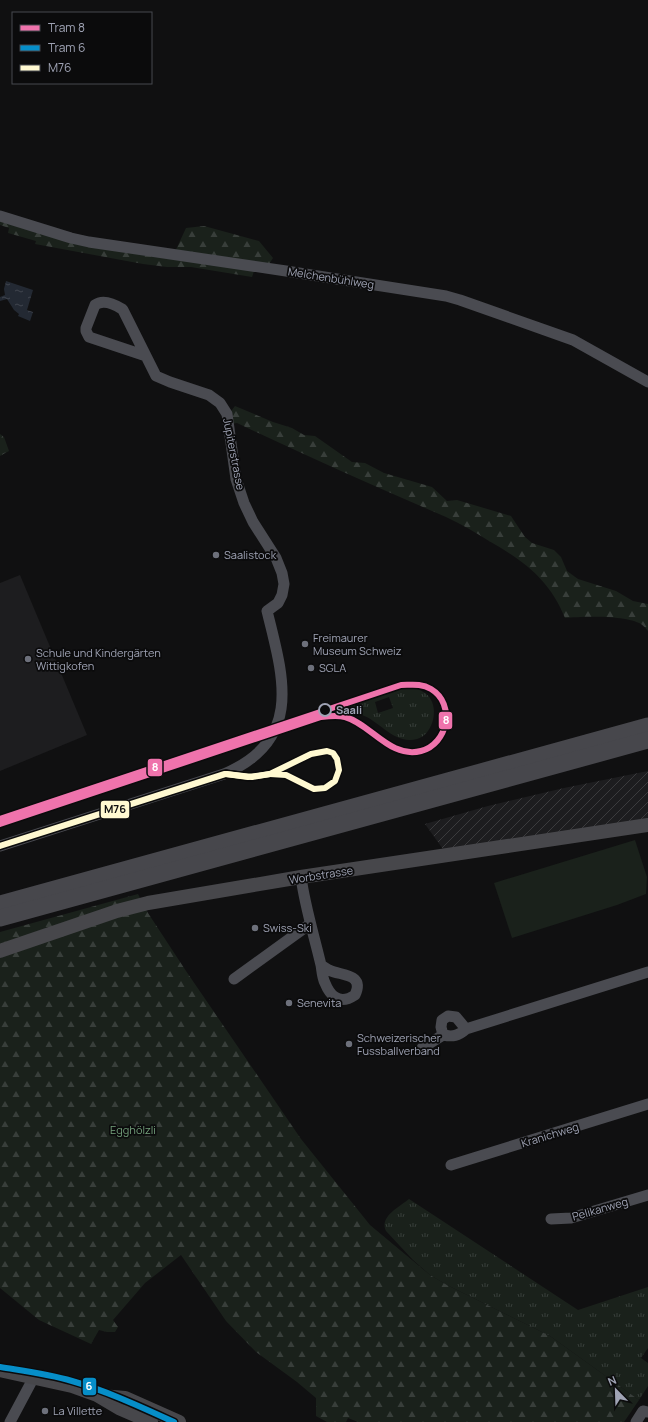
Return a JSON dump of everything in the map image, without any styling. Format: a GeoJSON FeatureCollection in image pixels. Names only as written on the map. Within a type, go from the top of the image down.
{"type":"FeatureCollection","features":[{"type":"Feature","properties":{"kind":"highway"},"geometry":{"type":"LineString","coordinates":[[0,904],[648,726]]}},
{"type":"Feature","properties":{"kind":"highway"},"geometry":{"type":"LineString","coordinates":[[0,918],[648,740]]}},
{"type":"Feature","properties":{"kind":"main road","name":"Worbstrasse"},"geometry":{"type":"LineString","coordinates":[[0,951],[117,911],[143,904],[301,877],[648,825]]}},
{"type":"Feature","properties":{"kind":"main road"},"geometry":{"type":"LineString","coordinates":[[0,1370],[63,1384],[97,1395],[120,1408],[151,1422]]}},
{"type":"Feature","properties":{"kind":"main road"},"geometry":{"type":"LineString","coordinates":[[97,1395],[125,1398],[179,1422]]}},
{"type":"Feature","properties":{"kind":"street","name":"Melchenbühlweg"},"geometry":{"type":"LineString","coordinates":[[0,216],[71,238],[89,242],[446,296],[573,340],[648,382]]}},
{"type":"Feature","properties":{"kind":"street","name":"Jupiterstrasse"},"geometry":{"type":"LineString","coordinates":[[0,846],[229,772],[245,764],[260,752],[268,742],[278,724],[282,699],[282,681],[279,658],[268,611],[280,600],[283,591],[283,578],[276,558],[253,522],[244,503],[236,479],[227,414],[220,403],[209,395],[156,376],[146,356],[122,309],[105,302],[95,304],[86,328],[86,332],[89,337],[146,356]]}},
{"type":"Feature","properties":{"kind":"street"},"geometry":{"type":"LineString","coordinates":[[301,877],[310,924],[321,965]]}},
{"type":"Feature","properties":{"kind":"street"},"geometry":{"type":"LineString","coordinates":[[234,979],[310,924]]}},
{"type":"Feature","properties":{"kind":"street"},"geometry":{"type":"LineString","coordinates":[[443,1034],[452,1037],[460,1035],[466,1029],[648,972]]}},
{"type":"Feature","properties":{"kind":"street"},"geometry":{"type":"LineString","coordinates":[[443,1034],[441,1027],[442,1020],[448,1016],[456,1017],[466,1029]]}},
{"type":"Feature","properties":{"kind":"street"},"geometry":{"type":"LineString","coordinates":[[422,1048],[443,1034]]}},
{"type":"Feature","properties":{"kind":"street","name":"Kranichweg"},"geometry":{"type":"LineString","coordinates":[[451,1165],[648,1104]]}},
{"type":"Feature","properties":{"kind":"street","name":"Pelikanweg"},"geometry":{"type":"LineString","coordinates":[[551,1219],[571,1218],[648,1195]]}},
{"type":"Feature","properties":{"kind":"street"},"geometry":{"type":"LineString","coordinates":[[10,1422],[34,1377]]}},
{"type":"Feature","properties":{"kind":"street"},"geometry":{"type":"LineString","coordinates":[[636,1422],[643,1411],[648,1412]]}},
{"type":"Feature","properties":{"kind":"shaded area","name":"Schule und Kindergärten Wittigkofen"},"geometry":{"type":"Polygon","coordinates":[[[20,575],[87,735],[0,771],[0,583],[20,575]]]}},
{"type":"Feature","properties":{"kind":"shaded area"},"geometry":{"type":"Polygon","coordinates":[[[648,771],[648,819],[445,852],[425,824],[488,806],[564,788],[648,771]]]}},
{"type":"Feature","properties":{"kind":"green space"},"geometry":{"type":"Polygon","coordinates":[[[0,217],[173,256],[186,228],[204,226],[259,241],[273,258],[269,264],[256,265],[252,277],[191,267],[167,267],[143,264],[35,244],[36,241],[8,233],[9,228],[0,225],[0,217]]]}},
{"type":"Feature","properties":{"kind":"green space"},"geometry":{"type":"Polygon","coordinates":[[[235,406],[273,422],[292,428],[304,435],[315,436],[352,462],[365,463],[384,473],[432,487],[447,501],[457,500],[511,516],[525,537],[532,543],[554,550],[561,557],[567,571],[578,579],[616,591],[633,601],[648,604],[648,631],[641,624],[626,619],[593,617],[565,618],[552,593],[544,582],[524,564],[502,548],[446,517],[237,423],[230,424],[228,415],[235,406]]]}},
{"type":"Feature","properties":{"kind":"green space"},"geometry":{"type":"Polygon","coordinates":[[[0,434],[4,437],[9,451],[0,456],[0,434]]]}},
{"type":"Feature","properties":{"kind":"green space"},"geometry":{"type":"Polygon","coordinates":[[[414,688],[421,691],[428,695],[433,705],[434,717],[430,728],[422,737],[417,739],[401,739],[394,736],[369,718],[362,715],[346,712],[329,713],[400,689],[414,688]],[[389,697],[375,702],[378,713],[393,708],[389,697]]]}},
{"type":"Feature","properties":{"kind":"green space"},"geometry":{"type":"Polygon","coordinates":[[[635,840],[647,877],[646,894],[617,905],[512,938],[494,883],[635,840]]]}},
{"type":"Feature","properties":{"kind":"green space","name":"Egghölzli"},"geometry":{"type":"Polygon","coordinates":[[[138,894],[148,913],[186,971],[301,1139],[370,1225],[430,1275],[447,1285],[550,1336],[639,1400],[624,1422],[358,1422],[348,1418],[346,1422],[327,1422],[316,1416],[316,1398],[256,1352],[226,1321],[181,1255],[145,1283],[113,1320],[118,1327],[115,1332],[99,1330],[91,1344],[39,1320],[0,1288],[0,932],[138,894]]]}},
{"type":"Feature","properties":{"kind":"green space"},"geometry":{"type":"Polygon","coordinates":[[[409,1199],[578,1310],[648,1287],[648,1348],[641,1358],[648,1363],[648,1386],[639,1400],[550,1336],[447,1285],[430,1275],[413,1260],[386,1231],[385,1221],[395,1209],[409,1199]]]}},
{"type":"Feature","properties":{"kind":"water"},"geometry":{"type":"Polygon","coordinates":[[[6,281],[33,290],[27,310],[33,312],[30,321],[18,316],[19,314],[14,310],[7,299],[0,301],[0,297],[5,295],[4,289],[6,281]]]}},
{"type":"Feature","properties":{"kind":"tram line","name":"8"},"geometry":{"type":"LineString","coordinates":[[0,819],[401,685],[427,687],[439,696],[444,704],[446,723],[443,732],[430,747],[421,751],[410,752],[390,746],[363,726],[345,717],[321,717],[0,824]]}},
{"type":"Feature","properties":{"kind":"tram line","name":"6"},"geometry":{"type":"LineString","coordinates":[[0,1367],[54,1376],[85,1385],[174,1422]]}},
{"type":"Feature","properties":{"kind":"transit line","name":"M76"},"geometry":{"type":"LineString","coordinates":[[327,751],[333,753],[337,759],[339,770],[335,781],[325,788],[314,789],[286,775],[270,774],[311,754],[327,751]]}},
{"type":"Feature","properties":{"kind":"transit line","name":"M76"},"geometry":{"type":"LineString","coordinates":[[224,774],[226,774],[0,846],[224,774]]}},
{"type":"Feature","properties":{"kind":"transit line","name":"M76"},"geometry":{"type":"LineString","coordinates":[[226,774],[248,777],[270,774]]}},
{"type":"Feature","properties":{"kind":"transit line","name":"M76"},"geometry":{"type":"LineString","coordinates":[[226,774],[252,777],[270,774]]}},
{"type":"Feature","properties":{"kind":"place","name":"Saalistock"},"geometry":{"type":"Point","coordinates":[216,555]}},
{"type":"Feature","properties":{"kind":"place","name":"Freimaurer Museum Schweiz"},"geometry":{"type":"Point","coordinates":[305,644]}},
{"type":"Feature","properties":{"kind":"place","name":"Schule und Kindergärten Wittigkofen"},"geometry":{"type":"Point","coordinates":[28,659]}},
{"type":"Feature","properties":{"kind":"place","name":"SGLA"},"geometry":{"type":"Point","coordinates":[311,668]}},
{"type":"Feature","properties":{"kind":"place","name":"Saali"},"geometry":{"type":"Point","coordinates":[325,710]}},
{"type":"Feature","properties":{"kind":"place","name":"Swiss-Ski"},"geometry":{"type":"Point","coordinates":[255,928]}},
{"type":"Feature","properties":{"kind":"place","name":"Senevita"},"geometry":{"type":"Point","coordinates":[289,1003]}},
{"type":"Feature","properties":{"kind":"place","name":"Schweizerischer Fussballverband"},"geometry":{"type":"Point","coordinates":[349,1044]}},
{"type":"Feature","properties":{"kind":"place","name":"La Villette"},"geometry":{"type":"Point","coordinates":[45,1411]}}]}
